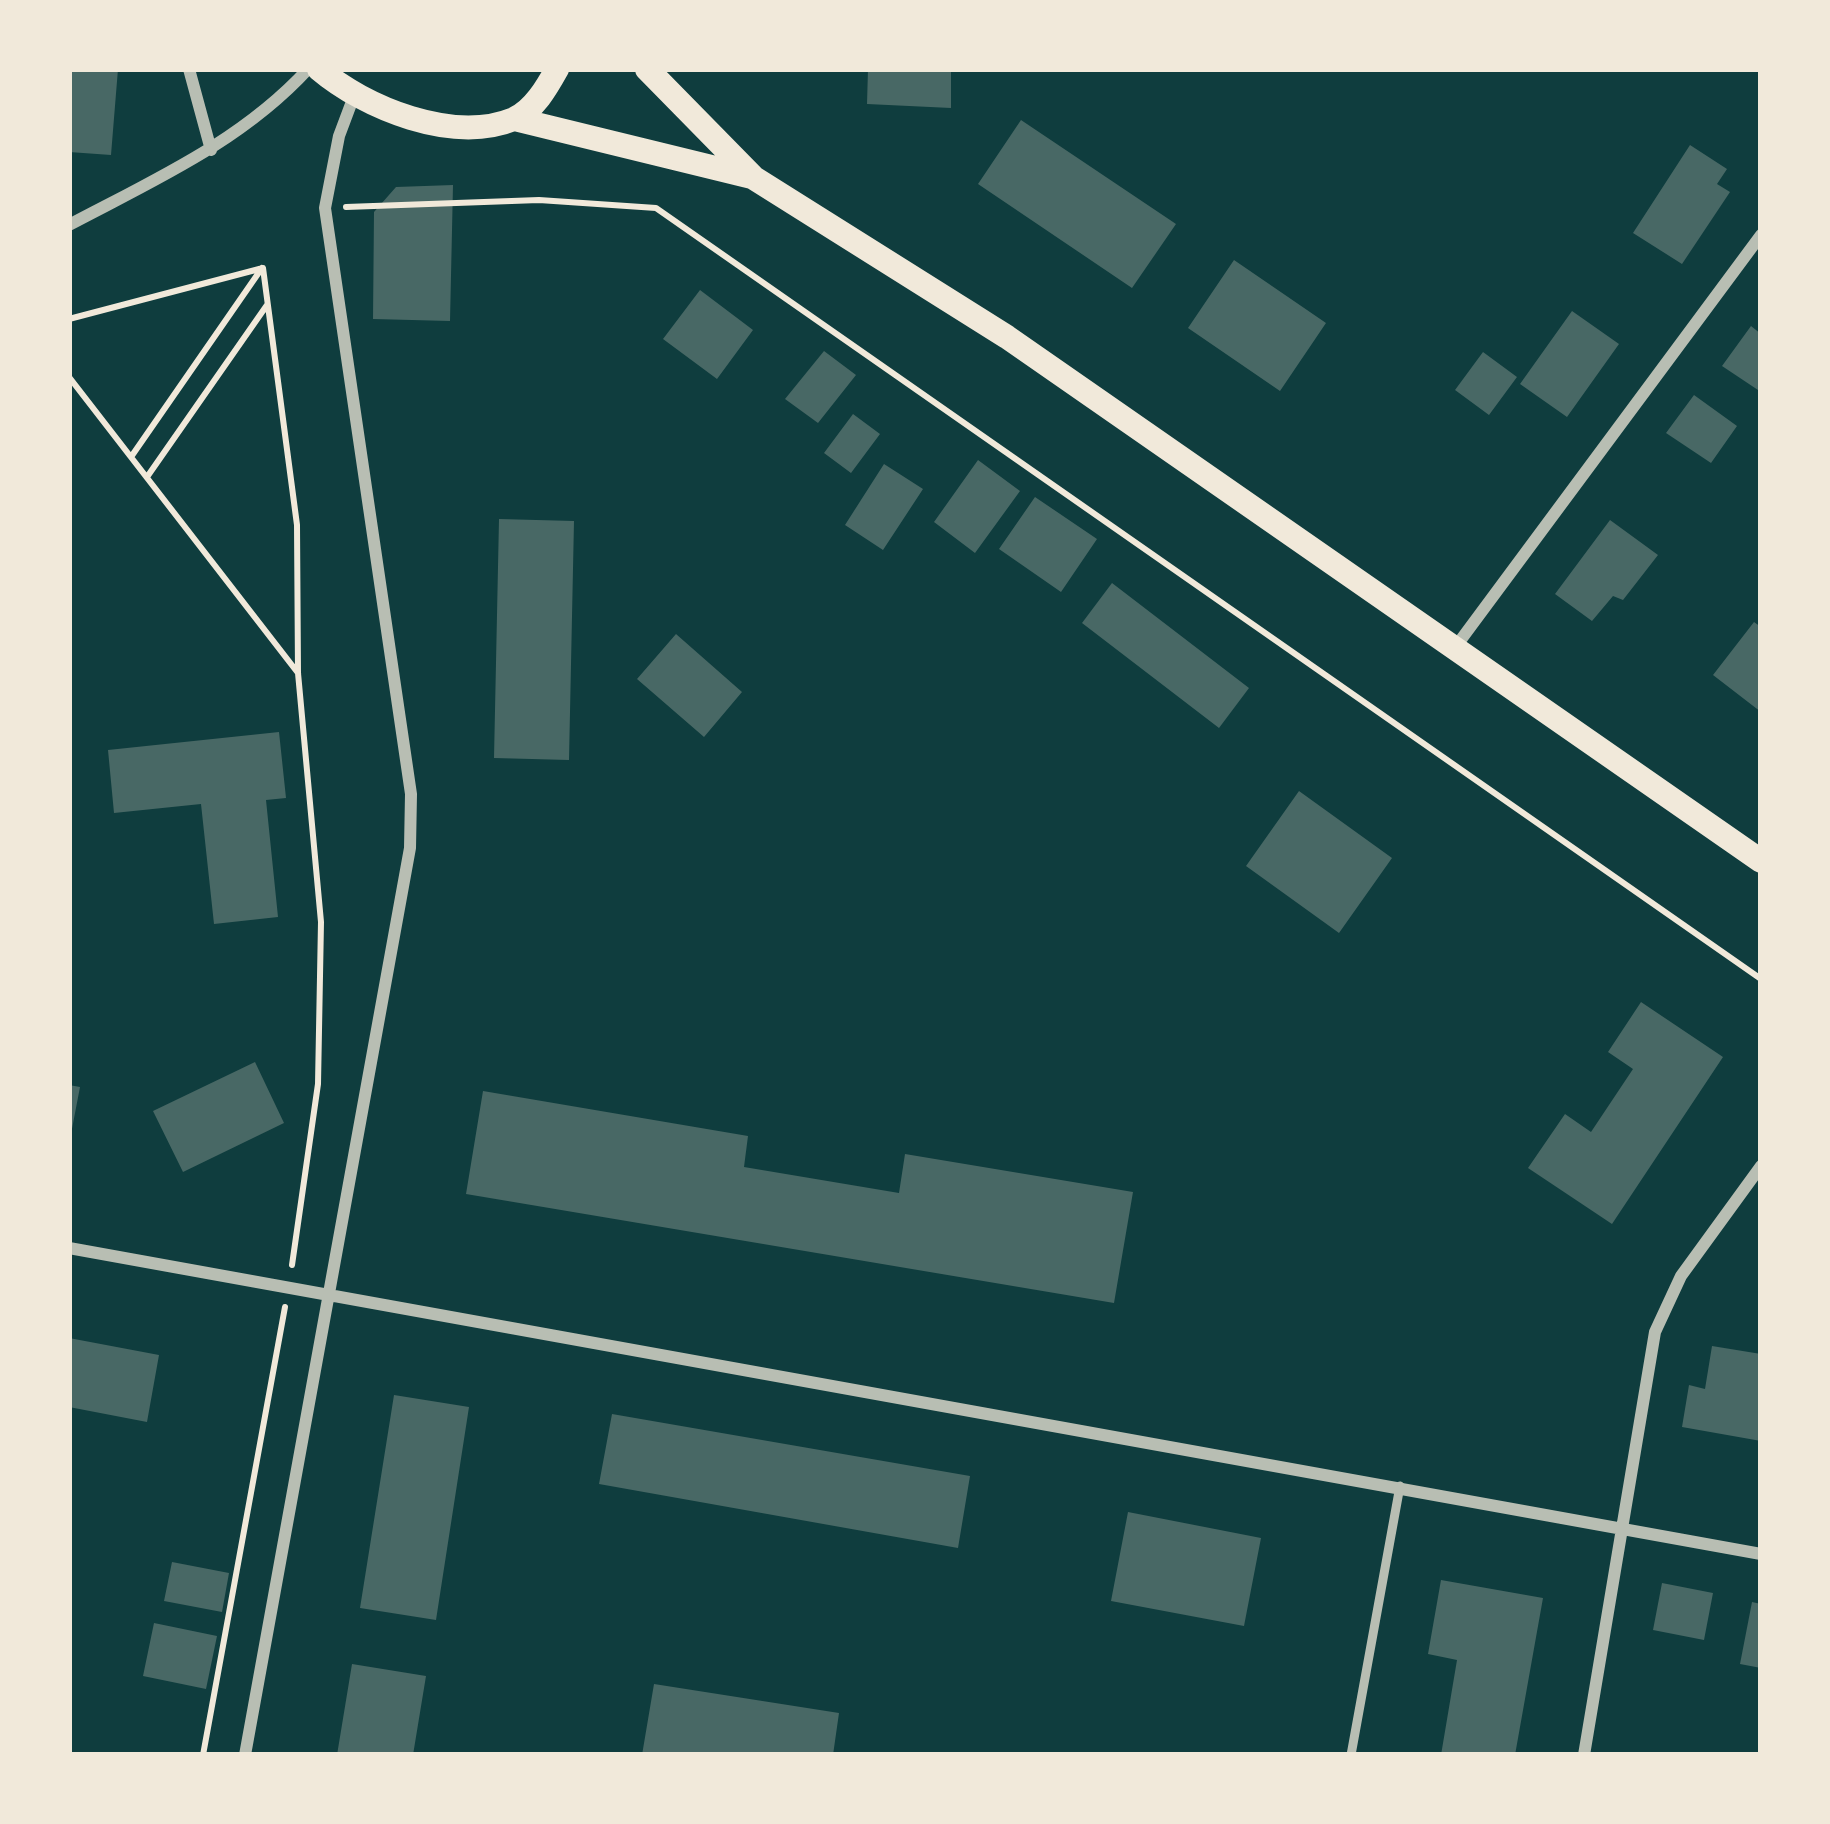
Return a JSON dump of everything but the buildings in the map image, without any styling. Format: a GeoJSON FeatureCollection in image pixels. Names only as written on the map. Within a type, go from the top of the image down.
{"type":"FeatureCollection","features":[{"type":"Feature","properties":{"kind":"main road"},"geometry":{"type":"LineString","coordinates":[[320,69],[354,96],[428,122],[465,126],[515,118],[754,178]]}},
{"type":"Feature","properties":{"kind":"main road"},"geometry":{"type":"LineString","coordinates":[[515,118],[540,98],[557,69]]}},
{"type":"Feature","properties":{"kind":"main road"},"geometry":{"type":"LineString","coordinates":[[647,69],[754,178],[1007,337],[1761,861]]}},
{"type":"Feature","properties":{"kind":"street"},"geometry":{"type":"LineString","coordinates":[[189,69],[211,150]]}},
{"type":"Feature","properties":{"kind":"street"},"geometry":{"type":"LineString","coordinates":[[69,225],[211,150],[276,104],[308,69]]}},
{"type":"Feature","properties":{"kind":"street"},"geometry":{"type":"LineString","coordinates":[[244,1755],[410,848],[411,794],[325,208],[339,136],[354,96]]}},
{"type":"Feature","properties":{"kind":"street"},"geometry":{"type":"LineString","coordinates":[[1454,650],[1761,235]]}},
{"type":"Feature","properties":{"kind":"street"},"geometry":{"type":"LineString","coordinates":[[1584,1755],[1655,1332],[1682,1276],[1761,1166]]}},
{"type":"Feature","properties":{"kind":"street"},"geometry":{"type":"LineString","coordinates":[[69,1248],[1761,1554]]}},
{"type":"Feature","properties":{"kind":"lane"},"geometry":{"type":"LineString","coordinates":[[1351,1755],[1400,1486]]}},
{"type":"Feature","properties":{"kind":"path"},"geometry":{"type":"LineString","coordinates":[[325,208],[539,200],[656,208],[1761,980]]}},
{"type":"Feature","properties":{"kind":"path"},"geometry":{"type":"LineString","coordinates":[[203,1755],[289,1287],[318,1084],[320,945],[298,673],[297,525],[262,268]]}},
{"type":"Feature","properties":{"kind":"path"},"geometry":{"type":"LineString","coordinates":[[69,320],[262,268]]}},
{"type":"Feature","properties":{"kind":"path"},"geometry":{"type":"LineString","coordinates":[[131,457],[262,268]]}},
{"type":"Feature","properties":{"kind":"path"},"geometry":{"type":"LineString","coordinates":[[147,478],[267,304]]}},
{"type":"Feature","properties":{"kind":"path"},"geometry":{"type":"LineString","coordinates":[[69,377],[298,673]]}}]}
